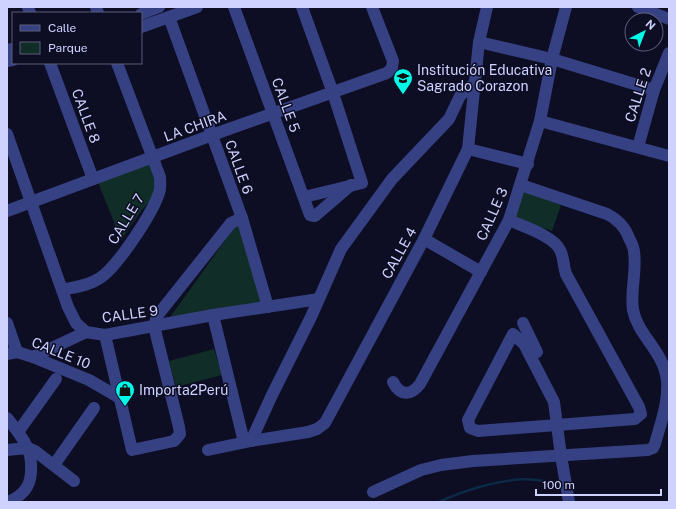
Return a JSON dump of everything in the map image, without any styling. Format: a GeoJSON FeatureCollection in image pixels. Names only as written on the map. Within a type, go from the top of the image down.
{"type":"FeatureCollection","features":[{"type":"Feature","properties":{"kind":"street"},"geometry":{"type":"LineString","coordinates":[[142,14],[159,7]]}},
{"type":"Feature","properties":{"kind":"street"},"geometry":{"type":"LineString","coordinates":[[142,27],[197,7]]}},
{"type":"Feature","properties":{"kind":"street","name":"CALLE 5"},"geometry":{"type":"LineString","coordinates":[[234,7],[310,216],[315,216],[357,184]]}},
{"type":"Feature","properties":{"kind":"street"},"geometry":{"type":"LineString","coordinates":[[302,7],[333,93],[357,184],[304,197]]}},
{"type":"Feature","properties":{"kind":"street","name":"LA CHIRA"},"geometry":{"type":"LineString","coordinates":[[7,211],[212,135],[387,73],[392,68],[393,61],[372,7]]}},
{"type":"Feature","properties":{"kind":"street","name":"CALLE 4"},"geometry":{"type":"LineString","coordinates":[[208,450],[308,432],[317,429],[324,423],[424,239],[468,149],[478,42],[487,7]]}},
{"type":"Feature","properties":{"kind":"street","name":"CALLE 3"},"geometry":{"type":"LineString","coordinates":[[393,382],[398,390],[405,393],[413,391],[420,384],[509,220],[528,164],[540,121],[552,59],[566,7]]}},
{"type":"Feature","properties":{"kind":"street"},"geometry":{"type":"LineString","coordinates":[[638,7],[667,15]]}},
{"type":"Feature","properties":{"kind":"street","name":"CALLE 6"},"geometry":{"type":"LineString","coordinates":[[169,17],[242,218],[268,307]]}},
{"type":"Feature","properties":{"kind":"street"},"geometry":{"type":"LineString","coordinates":[[478,42],[552,59],[654,90]]}},
{"type":"Feature","properties":{"kind":"street","name":"CALLE 2"},"geometry":{"type":"LineString","coordinates":[[638,148],[654,90],[669,53]]}},
{"type":"Feature","properties":{"kind":"street","name":"CALLE 8"},"geometry":{"type":"LineString","coordinates":[[50,64],[93,179]]}},
{"type":"Feature","properties":{"kind":"street","name":"CALLE 7"},"geometry":{"type":"LineString","coordinates":[[62,290],[84,286],[101,278],[126,252],[154,205],[160,191],[160,177],[117,64]]}},
{"type":"Feature","properties":{"kind":"street"},"geometry":{"type":"LineString","coordinates":[[248,442],[319,299],[341,249],[392,179],[449,119],[460,96],[474,84]]}},
{"type":"Feature","properties":{"kind":"street"},"geometry":{"type":"LineString","coordinates":[[540,121],[669,156]]}},
{"type":"Feature","properties":{"kind":"street","name":"CALLE 9"},"geometry":{"type":"LineString","coordinates":[[7,134],[62,290],[76,324],[86,332],[105,335],[212,315],[319,299]]}},
{"type":"Feature","properties":{"kind":"street"},"geometry":{"type":"LineString","coordinates":[[468,149],[528,164]]}},
{"type":"Feature","properties":{"kind":"street"},"geometry":{"type":"LineString","coordinates":[[373,492],[421,470],[441,465],[474,461],[648,450],[653,448],[662,419],[667,383],[665,369],[656,351],[638,323],[633,311],[632,298],[635,266],[634,250],[627,232],[616,219],[607,214],[521,185]]}},
{"type":"Feature","properties":{"kind":"street"},"geometry":{"type":"LineString","coordinates":[[105,335],[132,450],[174,441],[180,434],[154,326],[157,316],[231,223],[242,218]]}},
{"type":"Feature","properties":{"kind":"street"},"geometry":{"type":"LineString","coordinates":[[509,220],[552,240],[560,247],[566,274],[639,407],[641,414],[635,418],[556,425],[478,431],[470,428],[468,420],[513,334],[524,344],[554,402]]}},
{"type":"Feature","properties":{"kind":"street"},"geometry":{"type":"LineString","coordinates":[[424,239],[482,272]]}},
{"type":"Feature","properties":{"kind":"street"},"geometry":{"type":"LineString","coordinates":[[212,315],[248,442]]}},
{"type":"Feature","properties":{"kind":"street","name":"CALLE 10"},"geometry":{"type":"LineString","coordinates":[[7,323],[12,353],[33,357],[89,380],[120,398]]}},
{"type":"Feature","properties":{"kind":"street"},"geometry":{"type":"LineString","coordinates":[[523,323],[543,363],[553,390],[556,425],[569,502]]}},
{"type":"Feature","properties":{"kind":"street"},"geometry":{"type":"LineString","coordinates":[[33,357],[86,332]]}},
{"type":"Feature","properties":{"kind":"street"},"geometry":{"type":"LineString","coordinates":[[18,432],[56,379]]}},
{"type":"Feature","properties":{"kind":"street"},"geometry":{"type":"LineString","coordinates":[[54,465],[94,408]]}},
{"type":"Feature","properties":{"kind":"street"},"geometry":{"type":"LineString","coordinates":[[7,418],[28,448],[32,468],[28,487],[16,499],[8,502]]}},
{"type":"Feature","properties":{"kind":"street"},"geometry":{"type":"LineString","coordinates":[[7,450],[28,448],[35,451],[74,481]]}},
{"type":"Feature","properties":{"kind":"green space"},"geometry":{"type":"Polygon","coordinates":[[[153,161],[157,187],[149,202],[121,240],[98,182],[153,161]]]}},
{"type":"Feature","properties":{"kind":"green space"},"geometry":{"type":"Polygon","coordinates":[[[524,191],[561,205],[552,231],[515,218],[524,191]]]}},
{"type":"Feature","properties":{"kind":"green space"},"geometry":{"type":"Polygon","coordinates":[[[239,221],[264,302],[168,320],[239,221]]]}},
{"type":"Feature","properties":{"kind":"green space"},"geometry":{"type":"Polygon","coordinates":[[[214,349],[222,375],[176,387],[169,361],[214,349]]]}},
{"type":"Feature","properties":{"kind":"waterway"},"geometry":{"type":"LineString","coordinates":[[439,502],[463,492],[507,481],[535,480],[548,482],[558,487]]}},
{"type":"Feature","properties":{"kind":"place","name":"Institución Educativa Sagrado Corazon"},"geometry":{"type":"Point","coordinates":[403,95]}},
{"type":"Feature","properties":{"kind":"place","name":"Importa2Perú"},"geometry":{"type":"Point","coordinates":[125,407]}}]}
